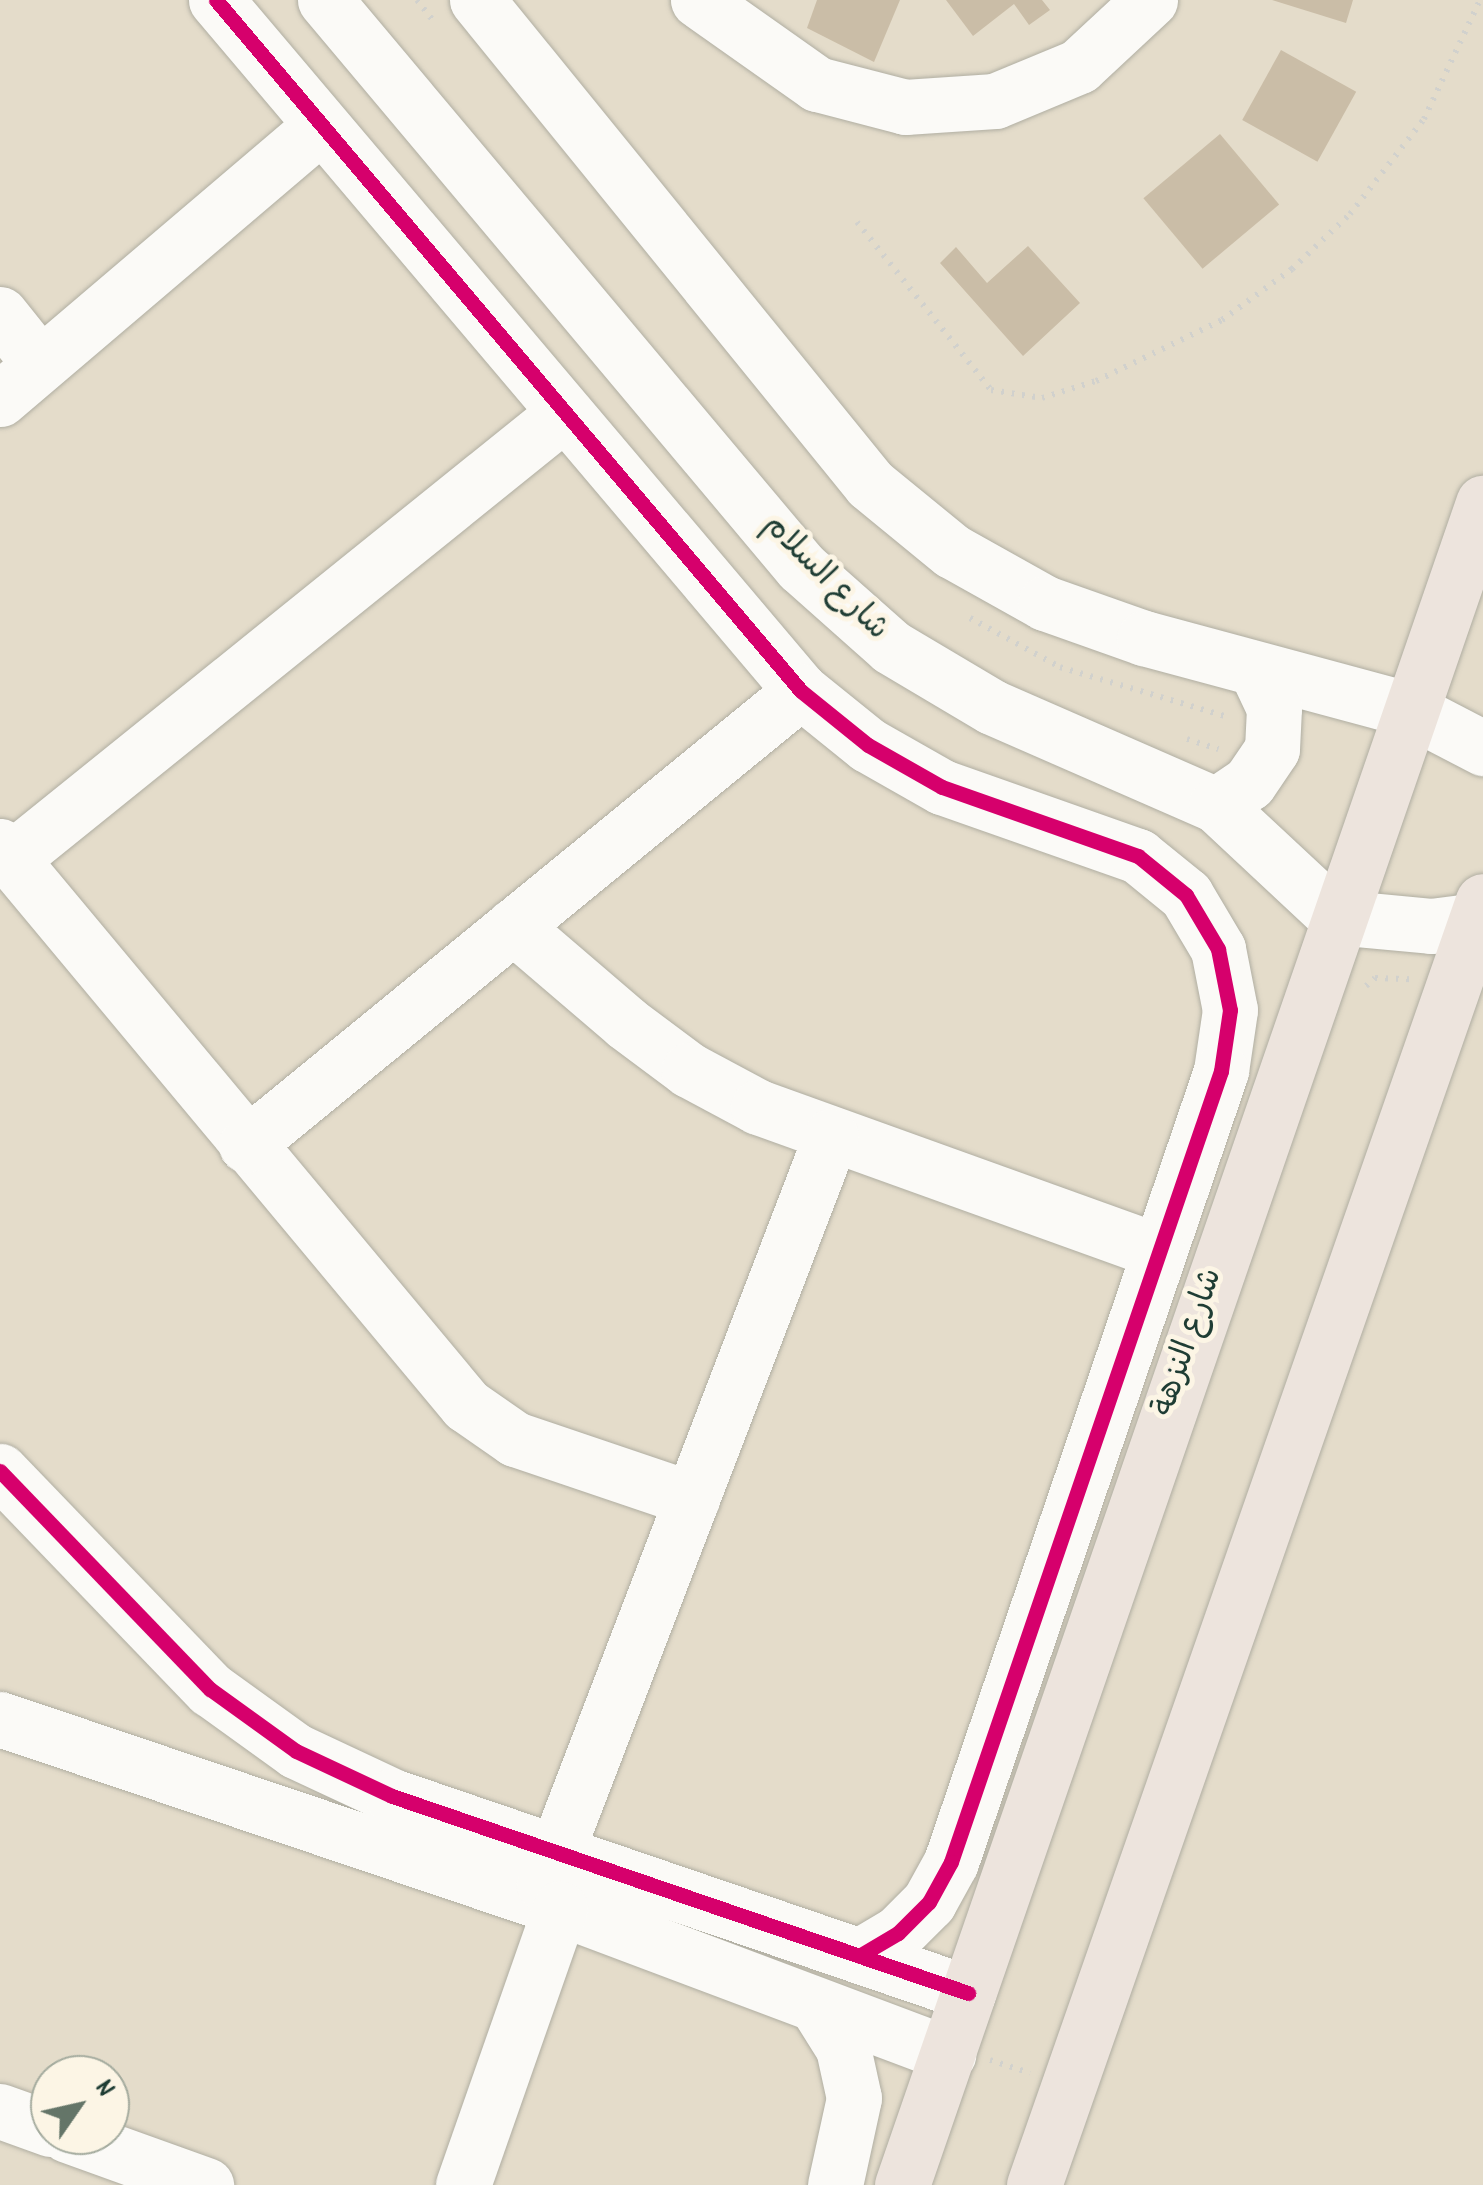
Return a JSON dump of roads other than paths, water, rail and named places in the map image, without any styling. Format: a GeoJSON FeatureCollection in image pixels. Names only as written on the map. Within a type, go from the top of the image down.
{"type":"FeatureCollection","features":[{"type":"Feature","properties":{"kind":"main road","name":"شارع النزهة"},"geometry":{"type":"LineString","coordinates":[[902,2185],[970,2050],[968,1994],[1336,917],[1483,502]]}},
{"type":"Feature","properties":{"kind":"main road"},"geometry":{"type":"LineString","coordinates":[[1034,2185],[1481,910]]}},
{"type":"Feature","properties":{"kind":"street"},"geometry":{"type":"LineString","coordinates":[[216,0],[801,691],[868,745],[942,787],[1138,856],[1186,896],[1218,949],[1230,1010],[1221,1071],[951,1862],[929,1902],[898,1933],[859,1956]]}},
{"type":"Feature","properties":{"kind":"street","name":"شارع السلام"},"geometry":{"type":"LineString","coordinates":[[325,0],[802,567],[892,647],[992,708],[1216,805],[1336,917]]}},
{"type":"Feature","properties":{"kind":"street"},"geometry":{"type":"LineString","coordinates":[[477,0],[870,484],[952,551],[1045,604],[1256,670],[1408,710],[1483,748]]}},
{"type":"Feature","properties":{"kind":"street"},"geometry":{"type":"LineString","coordinates":[[698,0],[816,84],[905,108],[995,101],[1079,66],[1150,0]]}},
{"type":"Feature","properties":{"kind":"street"},"geometry":{"type":"LineString","coordinates":[[0,314],[20,382],[320,127]]}},
{"type":"Feature","properties":{"kind":"street"},"geometry":{"type":"LineString","coordinates":[[563,414],[5,853],[466,1405],[515,1439],[692,1499]]}},
{"type":"Feature","properties":{"kind":"street"},"geometry":{"type":"LineString","coordinates":[[1216,805],[1249,784],[1272,749],[1274,708],[1256,670]]}},
{"type":"Feature","properties":{"kind":"street"},"geometry":{"type":"LineString","coordinates":[[246,1145],[801,691]]}},
{"type":"Feature","properties":{"kind":"street"},"geometry":{"type":"LineString","coordinates":[[1336,917],[1431,926],[1481,910]]}},
{"type":"Feature","properties":{"kind":"street"},"geometry":{"type":"LineString","coordinates":[[513,926],[689,1070],[831,1136],[1158,1251]]}},
{"type":"Feature","properties":{"kind":"street"},"geometry":{"type":"LineString","coordinates":[[463,2185],[551,1887],[692,1499],[831,1136]]}},
{"type":"Feature","properties":{"kind":"street"},"geometry":{"type":"LineString","coordinates":[[0,1471],[210,1689],[296,1751],[392,1796],[551,1887],[816,2005],[970,2050]]}},
{"type":"Feature","properties":{"kind":"street"},"geometry":{"type":"LineString","coordinates":[[0,1720],[551,1887],[859,1956],[968,1994]]}},
{"type":"Feature","properties":{"kind":"street"},"geometry":{"type":"LineString","coordinates":[[816,2005],[843,2048],[854,2098],[835,2185]]}},
{"type":"Feature","properties":{"kind":"street"},"geometry":{"type":"LineString","coordinates":[[0,2111],[30,2122]]}},
{"type":"Feature","properties":{"kind":"street"},"geometry":{"type":"LineString","coordinates":[[123,2155],[206,2185]]}}]}
